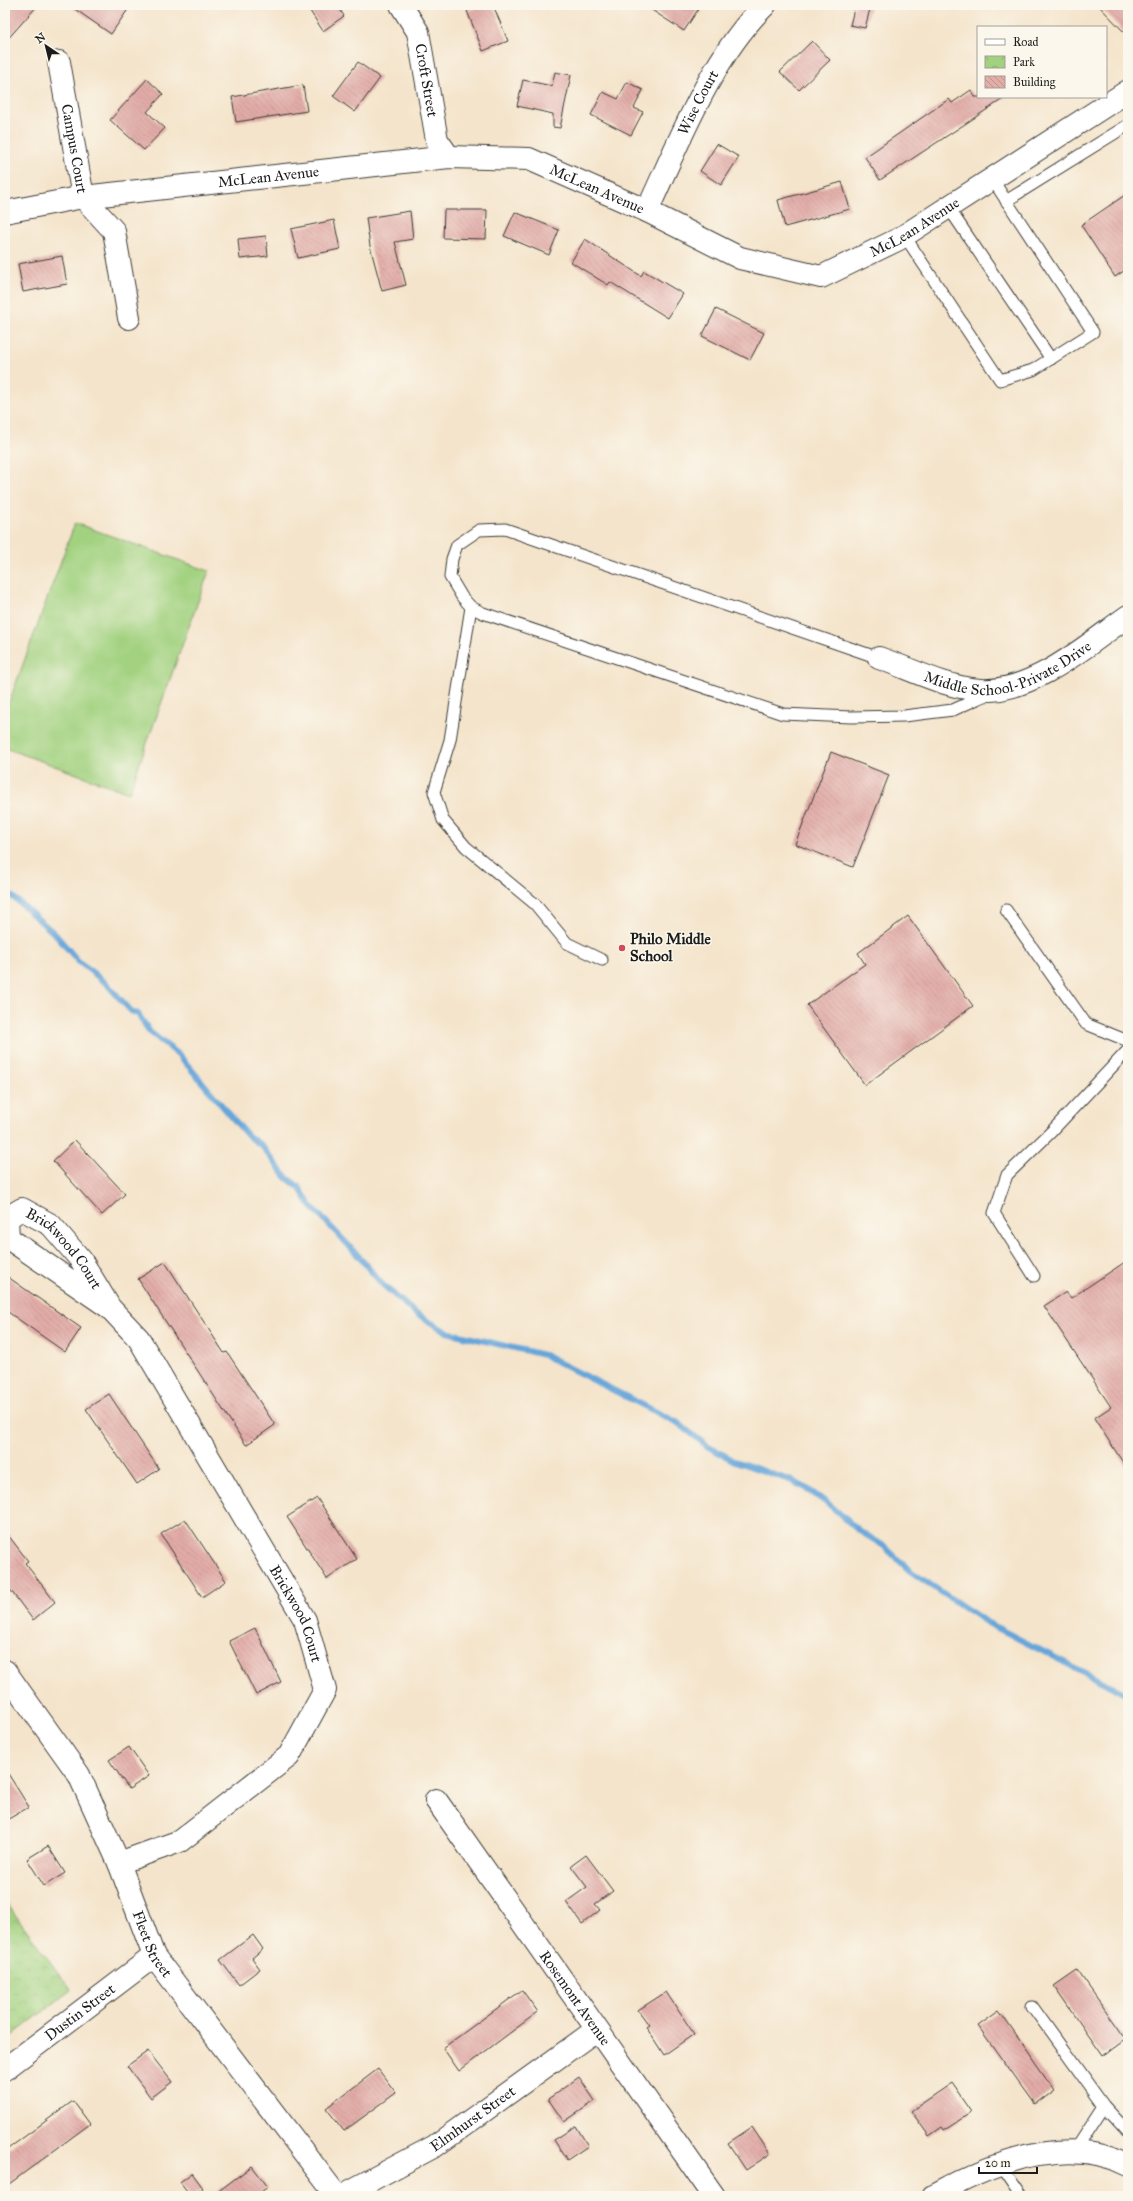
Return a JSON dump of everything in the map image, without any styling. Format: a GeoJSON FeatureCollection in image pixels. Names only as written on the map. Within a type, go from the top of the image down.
{"type":"FeatureCollection","features":[{"type":"Feature","properties":{"kind":"street","name":"Croft Street"},"geometry":{"type":"LineString","coordinates":[[401,5],[418,32],[437,140],[449,157]]}},
{"type":"Feature","properties":{"kind":"street","name":"Wise Court"},"geometry":{"type":"LineString","coordinates":[[647,211],[702,93],[748,21],[765,5]]}},
{"type":"Feature","properties":{"kind":"street","name":"Campus Court"},"geometry":{"type":"LineString","coordinates":[[59,62],[83,197],[114,231],[129,318]]}},
{"type":"Feature","properties":{"kind":"street","name":"McLean Avenue"},"geometry":{"type":"LineString","coordinates":[[5,212],[83,197],[449,157],[529,159],[647,211],[740,258],[821,277],[904,235],[1128,91]]}},
{"type":"Feature","properties":{"kind":"street","name":"Middle School-Private Drive"},"geometry":{"type":"LineString","coordinates":[[880,658],[955,686],[980,690],[998,690],[1016,686],[1032,679],[1070,657],[1128,616]]}},
{"type":"Feature","properties":{"kind":"street","name":"Brickwood Court"},"geometry":{"type":"LineString","coordinates":[[110,1308],[8,1238],[7,1218],[22,1209],[52,1225],[81,1260],[110,1308],[139,1339],[305,1620],[325,1690],[289,1756],[180,1841],[119,1863]]}},
{"type":"Feature","properties":{"kind":"street","name":"Fleet Street"},"geometry":{"type":"LineString","coordinates":[[5,1671],[79,1775],[119,1863],[154,1956],[336,2196]]}},
{"type":"Feature","properties":{"kind":"street","name":"Rosemont Avenue"},"geometry":{"type":"LineString","coordinates":[[436,1800],[714,2196]]}},
{"type":"Feature","properties":{"kind":"street","name":"Dustin Street"},"geometry":{"type":"LineString","coordinates":[[5,2069],[154,1956]]}},
{"type":"Feature","properties":{"kind":"street","name":"Elmhurst Street"},"geometry":{"type":"LineString","coordinates":[[341,2196],[435,2146],[596,2030]]}},
{"type":"Feature","properties":{"kind":"street"},"geometry":{"type":"LineString","coordinates":[[933,2196],[963,2179],[999,2164],[1048,2153],[1074,2152],[1101,2155],[1128,2165]]}},
{"type":"Feature","properties":{"kind":"lane"},"geometry":{"type":"LineString","coordinates":[[1006,201],[1128,125]]}},
{"type":"Feature","properties":{"kind":"lane"},"geometry":{"type":"LineString","coordinates":[[904,235],[1000,380],[1033,370],[1094,332],[992,179]]}},
{"type":"Feature","properties":{"kind":"lane"},"geometry":{"type":"LineString","coordinates":[[948,207],[1051,359]]}},
{"type":"Feature","properties":{"kind":"lane"},"geometry":{"type":"LineString","coordinates":[[880,658],[505,529],[479,530],[457,545],[452,559],[450,577],[471,607],[483,613],[783,714],[851,717],[904,716],[953,710],[998,690]]}},
{"type":"Feature","properties":{"kind":"lane"},"geometry":{"type":"LineString","coordinates":[[471,607],[450,740],[434,792],[443,820],[466,847],[535,904],[567,943],[602,960]]}},
{"type":"Feature","properties":{"kind":"lane"},"geometry":{"type":"LineString","coordinates":[[1006,910],[1086,1024],[1128,1041]]}},
{"type":"Feature","properties":{"kind":"lane"},"geometry":{"type":"LineString","coordinates":[[1034,1276],[994,1213],[1007,1175],[1051,1132],[1128,1050]]}},
{"type":"Feature","properties":{"kind":"lane"},"geometry":{"type":"LineString","coordinates":[[1032,2006],[1104,2106],[1128,2132]]}},
{"type":"Feature","properties":{"kind":"lane"},"geometry":{"type":"LineString","coordinates":[[1074,2152],[1104,2106]]}},
{"type":"Feature","properties":{"kind":"lane"},"geometry":{"type":"LineString","coordinates":[[999,2164],[1021,2196]]}},
{"type":"Feature","properties":{"kind":"green space"},"geometry":{"type":"Polygon","coordinates":[[[75,523],[209,571],[129,793],[5,748],[5,713],[75,523]]]}},
{"type":"Feature","properties":{"kind":"green space"},"geometry":{"type":"Polygon","coordinates":[[[5,1901],[71,1990],[5,2041],[5,1901]]]}},
{"type":"Feature","properties":{"kind":"building"},"geometry":{"type":"Polygon","coordinates":[[[5,5],[38,5],[5,42],[5,5]]]}},
{"type":"Feature","properties":{"kind":"building"},"geometry":{"type":"Polygon","coordinates":[[[69,5],[131,5],[111,34],[69,5]]]}},
{"type":"Feature","properties":{"kind":"building"},"geometry":{"type":"Polygon","coordinates":[[[306,5],[337,5],[344,16],[323,31],[306,5]]]}},
{"type":"Feature","properties":{"kind":"building"},"geometry":{"type":"Polygon","coordinates":[[[482,5],[493,5],[508,41],[483,51],[467,11],[482,5]]]}},
{"type":"Feature","properties":{"kind":"building"},"geometry":{"type":"Polygon","coordinates":[[[644,5],[701,5],[684,31],[644,5]]]}},
{"type":"Feature","properties":{"kind":"building"},"geometry":{"type":"Polygon","coordinates":[[[855,5],[871,5],[865,28],[850,25],[855,5]]]}},
{"type":"Feature","properties":{"kind":"building"},"geometry":{"type":"Polygon","coordinates":[[[1098,5],[1128,5],[1128,36],[1098,5]]]}},
{"type":"Feature","properties":{"kind":"building"},"geometry":{"type":"Polygon","coordinates":[[[812,41],[830,60],[799,90],[780,72],[812,41]]]}},
{"type":"Feature","properties":{"kind":"building"},"geometry":{"type":"Polygon","coordinates":[[[358,62],[380,78],[355,112],[333,96],[358,62]]]}},
{"type":"Feature","properties":{"kind":"building"},"geometry":{"type":"Polygon","coordinates":[[[555,72],[571,75],[560,128],[553,127],[553,114],[517,106],[523,80],[552,86],[555,72]]]}},
{"type":"Feature","properties":{"kind":"building"},"geometry":{"type":"Polygon","coordinates":[[[147,79],[163,94],[147,112],[165,128],[144,150],[110,120],[147,79]]]}},
{"type":"Feature","properties":{"kind":"building"},"geometry":{"type":"Polygon","coordinates":[[[627,82],[643,90],[634,108],[643,112],[631,135],[591,115],[603,92],[618,99],[627,82]]]}},
{"type":"Feature","properties":{"kind":"building"},"geometry":{"type":"Polygon","coordinates":[[[303,85],[307,111],[236,122],[232,97],[303,85]]]}},
{"type":"Feature","properties":{"kind":"building"},"geometry":{"type":"Polygon","coordinates":[[[971,90],[977,98],[1004,98],[880,180],[865,157],[949,99],[952,103],[971,90]]]}},
{"type":"Feature","properties":{"kind":"building"},"geometry":{"type":"Polygon","coordinates":[[[717,144],[739,157],[721,185],[700,171],[717,144]]]}},
{"type":"Feature","properties":{"kind":"building"},"geometry":{"type":"Polygon","coordinates":[[[842,182],[850,209],[785,227],[778,200],[842,182]]]}},
{"type":"Feature","properties":{"kind":"building"},"geometry":{"type":"Polygon","coordinates":[[[1128,193],[1128,268],[1115,277],[1081,225],[1128,193]]]}},
{"type":"Feature","properties":{"kind":"building"},"geometry":{"type":"Polygon","coordinates":[[[444,210],[487,210],[486,239],[443,238],[444,210]]]}},
{"type":"Feature","properties":{"kind":"building"},"geometry":{"type":"Polygon","coordinates":[[[410,211],[413,239],[395,242],[406,285],[382,291],[370,246],[366,218],[410,211]]]}},
{"type":"Feature","properties":{"kind":"building"},"geometry":{"type":"Polygon","coordinates":[[[515,212],[559,230],[549,255],[504,236],[515,212]]]}},
{"type":"Feature","properties":{"kind":"building"},"geometry":{"type":"Polygon","coordinates":[[[334,220],[340,249],[298,258],[291,229],[334,220]]]}},
{"type":"Feature","properties":{"kind":"building"},"geometry":{"type":"Polygon","coordinates":[[[266,236],[268,256],[240,259],[238,239],[266,236]]]}},
{"type":"Feature","properties":{"kind":"building"},"geometry":{"type":"Polygon","coordinates":[[[585,239],[641,276],[644,271],[683,294],[668,318],[610,282],[608,285],[571,262],[585,239]]]}},
{"type":"Feature","properties":{"kind":"building"},"geometry":{"type":"Polygon","coordinates":[[[62,256],[67,284],[23,292],[18,264],[62,256]]]}},
{"type":"Feature","properties":{"kind":"building"},"geometry":{"type":"Polygon","coordinates":[[[716,309],[764,333],[750,360],[702,336],[716,309]]]}},
{"type":"Feature","properties":{"kind":"building"},"geometry":{"type":"Polygon","coordinates":[[[831,752],[889,775],[853,867],[795,844],[831,752]]]}},
{"type":"Feature","properties":{"kind":"building"},"geometry":{"type":"Polygon","coordinates":[[[908,916],[973,1006],[865,1085],[807,1005],[865,964],[858,953],[908,916]]]}},
{"type":"Feature","properties":{"kind":"building"},"geometry":{"type":"Polygon","coordinates":[[[75,1140],[125,1194],[102,1215],[53,1161],[75,1140]]]}},
{"type":"Feature","properties":{"kind":"building"},"geometry":{"type":"Polygon","coordinates":[[[1128,1260],[1128,1470],[1094,1418],[1111,1407],[1044,1306],[1066,1292],[1071,1298],[1128,1260]]]}},
{"type":"Feature","properties":{"kind":"building"},"geometry":{"type":"Polygon","coordinates":[[[165,1262],[224,1353],[227,1352],[275,1425],[246,1445],[138,1279],[165,1262]]]}},
{"type":"Feature","properties":{"kind":"building"},"geometry":{"type":"Polygon","coordinates":[[[5,1275],[81,1328],[65,1352],[5,1310],[5,1275]]]}},
{"type":"Feature","properties":{"kind":"building"},"geometry":{"type":"Polygon","coordinates":[[[109,1394],[159,1469],[137,1484],[86,1409],[109,1394]]]}},
{"type":"Feature","properties":{"kind":"building"},"geometry":{"type":"Polygon","coordinates":[[[317,1498],[357,1559],[327,1579],[287,1517],[317,1498]]]}},
{"type":"Feature","properties":{"kind":"building"},"geometry":{"type":"Polygon","coordinates":[[[185,1519],[226,1581],[202,1597],[161,1534],[185,1519]]]}},
{"type":"Feature","properties":{"kind":"building"},"geometry":{"type":"Polygon","coordinates":[[[5,1531],[28,1561],[25,1563],[55,1602],[33,1620],[5,1583],[5,1531]]]}},
{"type":"Feature","properties":{"kind":"building"},"geometry":{"type":"Polygon","coordinates":[[[255,1628],[281,1682],[256,1695],[229,1641],[255,1628]]]}},
{"type":"Feature","properties":{"kind":"building"},"geometry":{"type":"Polygon","coordinates":[[[129,1747],[149,1776],[129,1789],[109,1760],[129,1747]]]}},
{"type":"Feature","properties":{"kind":"building"},"geometry":{"type":"Polygon","coordinates":[[[5,1769],[29,1807],[5,1821],[5,1769]]]}},
{"type":"Feature","properties":{"kind":"building"},"geometry":{"type":"Polygon","coordinates":[[[48,1846],[65,1873],[44,1886],[27,1859],[48,1846]]]}},
{"type":"Feature","properties":{"kind":"building"},"geometry":{"type":"Polygon","coordinates":[[[586,1855],[613,1891],[595,1904],[600,1910],[582,1924],[566,1902],[587,1887],[571,1866],[586,1855]]]}},
{"type":"Feature","properties":{"kind":"building"},"geometry":{"type":"Polygon","coordinates":[[[253,1935],[263,1949],[252,1958],[260,1969],[239,1985],[220,1960],[253,1935]]]}},
{"type":"Feature","properties":{"kind":"building"},"geometry":{"type":"Polygon","coordinates":[[[1077,1970],[1126,2039],[1103,2056],[1054,1986],[1077,1970]]]}},
{"type":"Feature","properties":{"kind":"building"},"geometry":{"type":"Polygon","coordinates":[[[522,1990],[538,2012],[459,2071],[443,2048],[522,1990]]]}},
{"type":"Feature","properties":{"kind":"building"},"geometry":{"type":"Polygon","coordinates":[[[666,1992],[694,2034],[664,2055],[646,2027],[649,2025],[638,2010],[666,1992]]]}},
{"type":"Feature","properties":{"kind":"building"},"geometry":{"type":"Polygon","coordinates":[[[999,2011],[1054,2089],[1034,2104],[978,2026],[999,2011]]]}},
{"type":"Feature","properties":{"kind":"building"},"geometry":{"type":"Polygon","coordinates":[[[148,2051],[172,2082],[151,2098],[127,2066],[148,2051]]]}},
{"type":"Feature","properties":{"kind":"building"},"geometry":{"type":"Polygon","coordinates":[[[378,2069],[396,2093],[344,2131],[326,2108],[378,2069]]]}},
{"type":"Feature","properties":{"kind":"building"},"geometry":{"type":"Polygon","coordinates":[[[579,2077],[595,2101],[564,2122],[548,2099],[579,2077]]]}},
{"type":"Feature","properties":{"kind":"building"},"geometry":{"type":"Polygon","coordinates":[[[952,2083],[972,2112],[944,2130],[942,2127],[929,2136],[911,2111],[952,2083]]]}},
{"type":"Feature","properties":{"kind":"building"},"geometry":{"type":"Polygon","coordinates":[[[73,2101],[90,2124],[5,2187],[5,2151],[73,2101]]]}},
{"type":"Feature","properties":{"kind":"building"},"geometry":{"type":"Polygon","coordinates":[[[576,2126],[588,2146],[567,2160],[554,2140],[576,2126]]]}},
{"type":"Feature","properties":{"kind":"building"},"geometry":{"type":"Polygon","coordinates":[[[752,2127],[770,2154],[746,2170],[728,2143],[752,2127]]]}},
{"type":"Feature","properties":{"kind":"building"},"geometry":{"type":"Polygon","coordinates":[[[252,2166],[268,2187],[255,2196],[212,2196],[252,2166]]]}},
{"type":"Feature","properties":{"kind":"building"},"geometry":{"type":"Polygon","coordinates":[[[192,2173],[203,2188],[191,2196],[180,2182],[192,2173]]]}},
{"type":"Feature","properties":{"kind":"waterway"},"geometry":{"type":"LineString","coordinates":[[5,890],[55,934],[78,961],[107,984],[131,1011],[138,1014],[150,1032],[179,1055],[248,1136],[261,1145],[287,1178],[299,1187],[310,1205],[355,1252],[382,1284],[415,1313],[447,1332],[544,1355],[678,1423],[707,1446],[735,1461],[792,1481],[806,1488],[831,1506],[858,1530],[884,1546],[910,1571],[986,1622],[1128,1695]]}},
{"type":"Feature","properties":{"kind":"place","name":"Philo Middle School"},"geometry":{"type":"Point","coordinates":[622,948]}}]}
